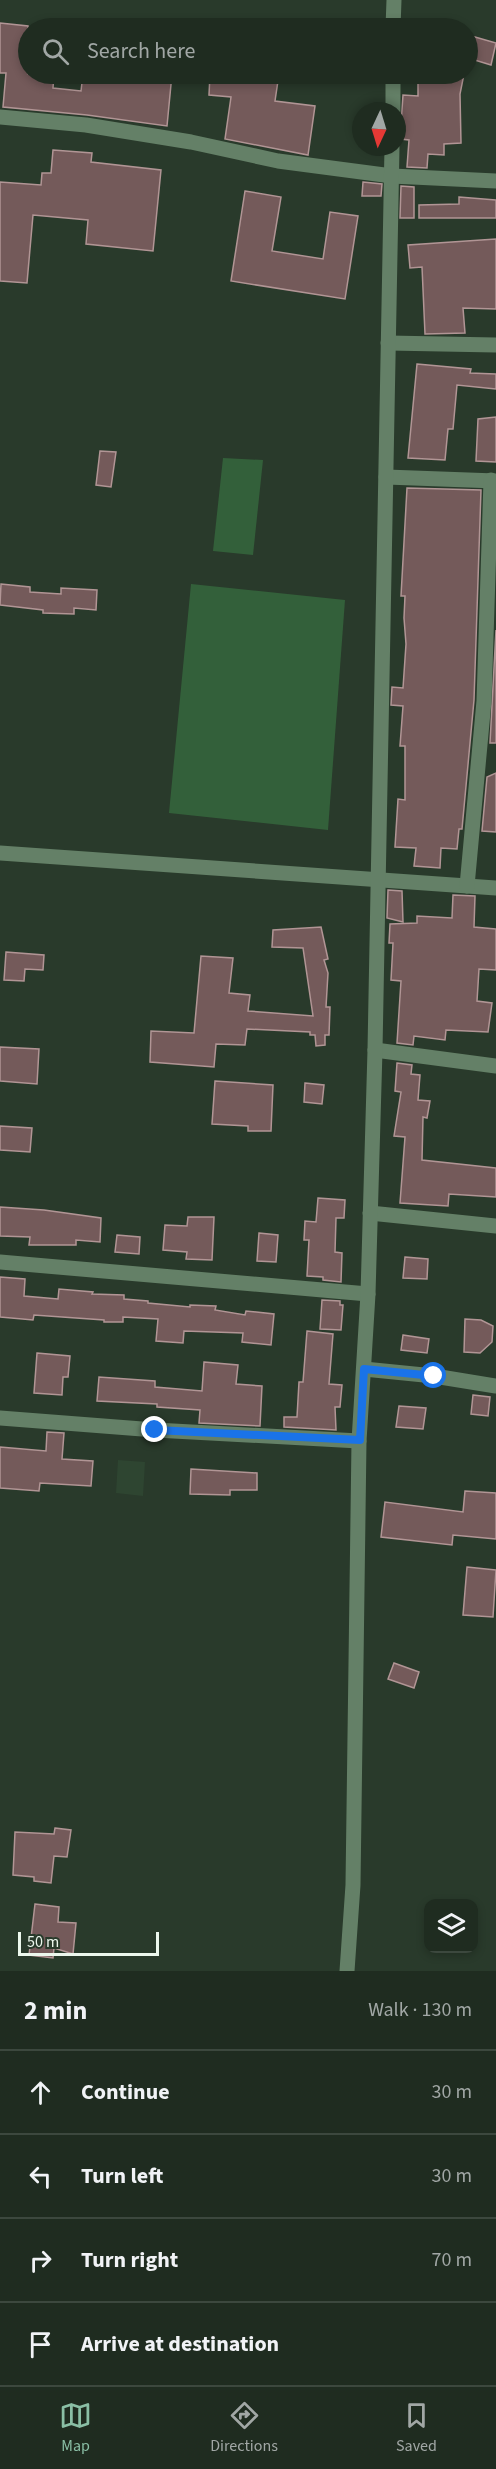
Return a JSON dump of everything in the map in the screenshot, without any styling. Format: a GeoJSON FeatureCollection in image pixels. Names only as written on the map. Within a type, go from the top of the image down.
{"type":"FeatureCollection","features":[{"type":"Feature","properties":{"kind":"street"},"geometry":{"type":"LineString","coordinates":[[393,18],[394,0]]}},
{"type":"Feature","properties":{"kind":"street"},"geometry":{"type":"LineString","coordinates":[[393,84],[393,102]]}},
{"type":"Feature","properties":{"kind":"street"},"geometry":{"type":"LineString","coordinates":[[0,117],[86,125],[191,142],[278,161],[392,176],[496,181]]}},
{"type":"Feature","properties":{"kind":"street"},"geometry":{"type":"LineString","coordinates":[[347,1971],[353,1885],[360,1440],[368,1294],[375,1050],[392,156]]}},
{"type":"Feature","properties":{"kind":"street"},"geometry":{"type":"LineString","coordinates":[[388,343],[496,345]]}},
{"type":"Feature","properties":{"kind":"street"},"geometry":{"type":"LineString","coordinates":[[386,477],[493,481],[484,700],[467,886]]}},
{"type":"Feature","properties":{"kind":"street"},"geometry":{"type":"LineString","coordinates":[[0,853],[496,888]]}},
{"type":"Feature","properties":{"kind":"street"},"geometry":{"type":"LineString","coordinates":[[375,1050],[496,1066]]}},
{"type":"Feature","properties":{"kind":"street"},"geometry":{"type":"LineString","coordinates":[[370,1213],[496,1226]]}},
{"type":"Feature","properties":{"kind":"street"},"geometry":{"type":"LineString","coordinates":[[0,1262],[368,1294]]}},
{"type":"Feature","properties":{"kind":"street"},"geometry":{"type":"LineString","coordinates":[[364,1369],[434,1376],[496,1386]]}},
{"type":"Feature","properties":{"kind":"street"},"geometry":{"type":"LineString","coordinates":[[0,1418],[155,1430],[360,1440]]}},
{"type":"Feature","properties":{"kind":"shaded area"},"geometry":{"type":"Polygon","coordinates":[[[118,1460],[145,1462],[143,1496],[116,1493],[118,1460]]]}},
{"type":"Feature","properties":{"kind":"green space"},"geometry":{"type":"Polygon","coordinates":[[[223,458],[263,460],[253,555],[213,551],[223,458]]]}},
{"type":"Feature","properties":{"kind":"green space"},"geometry":{"type":"Polygon","coordinates":[[[191,584],[345,600],[328,830],[169,813],[191,584]]]}},
{"type":"Feature","properties":{"kind":"building"},"geometry":{"type":"Polygon","coordinates":[[[0,23],[18,25],[18,84],[53,84],[53,88],[81,91],[82,84],[171,84],[167,126],[3,107],[6,73],[0,73],[0,23]]]}},
{"type":"Feature","properties":{"kind":"building"},"geometry":{"type":"Polygon","coordinates":[[[478,38],[496,43],[491,65],[478,61],[478,38]]]}},
{"type":"Feature","properties":{"kind":"building"},"geometry":{"type":"Polygon","coordinates":[[[210,84],[278,84],[275,101],[315,106],[308,155],[225,139],[231,97],[209,95],[210,84]]]}},
{"type":"Feature","properties":{"kind":"building"},"geometry":{"type":"Polygon","coordinates":[[[418,84],[462,84],[460,94],[461,143],[444,144],[444,155],[428,154],[427,168],[407,167],[409,140],[406,140],[406,102],[403,102],[403,95],[418,96],[418,84]]]}},
{"type":"Feature","properties":{"kind":"building"},"geometry":{"type":"Polygon","coordinates":[[[53,150],[92,153],[91,162],[161,170],[153,251],[86,244],[88,220],[33,215],[27,283],[0,281],[0,182],[41,185],[42,173],[51,173],[53,150]]]}},
{"type":"Feature","properties":{"kind":"building"},"geometry":{"type":"Polygon","coordinates":[[[363,182],[382,184],[381,196],[362,196],[363,182]]]}},
{"type":"Feature","properties":{"kind":"building"},"geometry":{"type":"Polygon","coordinates":[[[401,186],[414,187],[414,218],[400,218],[401,186]]]}},
{"type":"Feature","properties":{"kind":"building"},"geometry":{"type":"Polygon","coordinates":[[[245,191],[281,197],[272,251],[323,259],[330,212],[358,216],[345,299],[231,281],[245,191]]]}},
{"type":"Feature","properties":{"kind":"building"},"geometry":{"type":"Polygon","coordinates":[[[459,197],[496,200],[496,218],[419,218],[419,205],[459,204],[459,197]]]}},
{"type":"Feature","properties":{"kind":"building"},"geometry":{"type":"Polygon","coordinates":[[[496,239],[496,309],[463,308],[465,333],[425,334],[422,267],[410,268],[408,245],[496,239]]]}},
{"type":"Feature","properties":{"kind":"building"},"geometry":{"type":"Polygon","coordinates":[[[417,364],[471,369],[470,373],[496,374],[496,389],[457,385],[453,429],[448,429],[445,460],[408,458],[417,364]]]}},
{"type":"Feature","properties":{"kind":"building"},"geometry":{"type":"Polygon","coordinates":[[[496,417],[496,462],[476,461],[478,419],[496,417]]]}},
{"type":"Feature","properties":{"kind":"building"},"geometry":{"type":"Polygon","coordinates":[[[100,451],[116,452],[111,487],[96,485],[100,451]]]}},
{"type":"Feature","properties":{"kind":"building"},"geometry":{"type":"Polygon","coordinates":[[[407,488],[481,490],[474,700],[462,829],[459,829],[457,849],[441,848],[440,868],[414,866],[416,848],[395,847],[398,799],[405,800],[405,746],[400,746],[403,706],[391,705],[392,687],[403,688],[406,644],[405,596],[401,596],[407,488]]]}},
{"type":"Feature","properties":{"kind":"building"},"geometry":{"type":"Polygon","coordinates":[[[1,584],[30,587],[30,592],[61,594],[61,588],[97,590],[96,610],[74,608],[74,614],[43,613],[43,610],[0,605],[1,584]]]}},
{"type":"Feature","properties":{"kind":"building"},"geometry":{"type":"Polygon","coordinates":[[[496,630],[496,743],[490,743],[496,630]]]}},
{"type":"Feature","properties":{"kind":"building"},"geometry":{"type":"Polygon","coordinates":[[[496,773],[496,832],[482,831],[487,777],[496,773]]]}},
{"type":"Feature","properties":{"kind":"building"},"geometry":{"type":"Polygon","coordinates":[[[388,890],[402,891],[403,922],[387,918],[388,890]]]}},
{"type":"Feature","properties":{"kind":"building"},"geometry":{"type":"Polygon","coordinates":[[[453,895],[475,896],[474,927],[496,929],[496,970],[479,969],[477,1001],[492,1003],[488,1032],[446,1030],[445,1040],[414,1036],[413,1045],[397,1043],[401,981],[391,980],[393,943],[389,943],[390,924],[417,923],[417,916],[452,918],[453,895]]]}},
{"type":"Feature","properties":{"kind":"building"},"geometry":{"type":"Polygon","coordinates":[[[321,927],[328,959],[324,960],[328,973],[326,1007],[330,1007],[329,1035],[325,1035],[325,1045],[316,1046],[315,1035],[310,1035],[310,1032],[247,1029],[245,1045],[216,1044],[214,1067],[150,1062],[151,1031],[194,1033],[201,956],[233,958],[229,993],[250,995],[248,1011],[313,1016],[303,948],[272,947],[273,930],[321,927]]]}},
{"type":"Feature","properties":{"kind":"building"},"geometry":{"type":"Polygon","coordinates":[[[6,952],[44,955],[43,970],[25,969],[24,981],[4,980],[6,952]]]}},
{"type":"Feature","properties":{"kind":"building"},"geometry":{"type":"Polygon","coordinates":[[[0,1047],[39,1049],[37,1084],[0,1081],[0,1047]]]}},
{"type":"Feature","properties":{"kind":"building"},"geometry":{"type":"Polygon","coordinates":[[[397,1063],[412,1065],[411,1074],[420,1075],[418,1100],[430,1101],[427,1118],[423,1117],[422,1160],[496,1168],[496,1197],[449,1194],[448,1206],[400,1203],[405,1137],[394,1136],[401,1092],[395,1091],[397,1063]]]}},
{"type":"Feature","properties":{"kind":"building"},"geometry":{"type":"Polygon","coordinates":[[[215,1081],[273,1085],[271,1131],[248,1131],[248,1126],[212,1124],[215,1081]]]}},
{"type":"Feature","properties":{"kind":"building"},"geometry":{"type":"Polygon","coordinates":[[[305,1083],[324,1085],[322,1104],[304,1102],[305,1083]]]}},
{"type":"Feature","properties":{"kind":"building"},"geometry":{"type":"Polygon","coordinates":[[[0,1126],[32,1128],[30,1152],[0,1150],[0,1126]]]}},
{"type":"Feature","properties":{"kind":"building"},"geometry":{"type":"Polygon","coordinates":[[[318,1198],[345,1200],[344,1218],[336,1218],[335,1252],[342,1253],[341,1282],[307,1276],[309,1240],[304,1240],[305,1221],[316,1222],[318,1198]]]}},
{"type":"Feature","properties":{"kind":"building"},"geometry":{"type":"Polygon","coordinates":[[[0,1207],[101,1218],[100,1242],[76,1240],[76,1245],[29,1245],[30,1237],[0,1236],[0,1207]]]}},
{"type":"Feature","properties":{"kind":"building"},"geometry":{"type":"Polygon","coordinates":[[[188,1217],[214,1217],[212,1260],[186,1259],[187,1252],[163,1250],[165,1225],[187,1226],[188,1217]]]}},
{"type":"Feature","properties":{"kind":"building"},"geometry":{"type":"Polygon","coordinates":[[[259,1233],[278,1235],[276,1262],[257,1261],[259,1233]]]}},
{"type":"Feature","properties":{"kind":"building"},"geometry":{"type":"Polygon","coordinates":[[[117,1235],[140,1237],[139,1254],[115,1252],[117,1235]]]}},
{"type":"Feature","properties":{"kind":"building"},"geometry":{"type":"Polygon","coordinates":[[[405,1257],[428,1259],[427,1279],[403,1278],[405,1257]]]}},
{"type":"Feature","properties":{"kind":"building"},"geometry":{"type":"Polygon","coordinates":[[[0,1277],[25,1279],[24,1296],[58,1299],[59,1289],[93,1292],[92,1294],[124,1295],[124,1299],[148,1301],[148,1303],[190,1307],[190,1305],[216,1306],[215,1310],[245,1315],[246,1311],[274,1314],[271,1345],[242,1342],[243,1333],[184,1331],[183,1343],[156,1341],[158,1319],[123,1317],[123,1322],[104,1322],[104,1320],[34,1315],[33,1320],[0,1317],[0,1277]]]}},
{"type":"Feature","properties":{"kind":"building"},"geometry":{"type":"Polygon","coordinates":[[[322,1300],[340,1301],[340,1305],[343,1305],[341,1330],[320,1329],[322,1300]]]}},
{"type":"Feature","properties":{"kind":"building"},"geometry":{"type":"Polygon","coordinates":[[[465,1319],[481,1320],[493,1326],[492,1342],[480,1353],[464,1352],[465,1319]]]}},
{"type":"Feature","properties":{"kind":"building"},"geometry":{"type":"Polygon","coordinates":[[[307,1331],[333,1334],[329,1384],[342,1385],[340,1407],[335,1407],[336,1430],[284,1427],[284,1417],[297,1417],[299,1382],[303,1382],[307,1331]]]}},
{"type":"Feature","properties":{"kind":"building"},"geometry":{"type":"Polygon","coordinates":[[[403,1335],[429,1339],[427,1353],[401,1350],[403,1335]]]}},
{"type":"Feature","properties":{"kind":"building"},"geometry":{"type":"Polygon","coordinates":[[[37,1353],[70,1356],[68,1377],[63,1377],[62,1395],[34,1393],[37,1353]]]}},
{"type":"Feature","properties":{"kind":"building"},"geometry":{"type":"Polygon","coordinates":[[[204,1362],[238,1365],[236,1384],[262,1386],[260,1426],[199,1423],[200,1410],[157,1407],[157,1404],[97,1401],[99,1377],[155,1381],[155,1387],[202,1391],[204,1362]]]}},
{"type":"Feature","properties":{"kind":"building"},"geometry":{"type":"Polygon","coordinates":[[[473,1395],[490,1397],[488,1416],[471,1414],[473,1395]]]}},
{"type":"Feature","properties":{"kind":"building"},"geometry":{"type":"Polygon","coordinates":[[[399,1406],[426,1408],[423,1429],[396,1427],[399,1406]]]}},
{"type":"Feature","properties":{"kind":"building"},"geometry":{"type":"Polygon","coordinates":[[[47,1432],[64,1433],[62,1459],[93,1461],[91,1486],[40,1483],[39,1491],[0,1488],[0,1447],[46,1451],[47,1432]]]}},
{"type":"Feature","properties":{"kind":"building"},"geometry":{"type":"Polygon","coordinates":[[[191,1469],[257,1473],[257,1490],[230,1490],[230,1495],[190,1494],[191,1469]]]}},
{"type":"Feature","properties":{"kind":"building"},"geometry":{"type":"Polygon","coordinates":[[[465,1491],[496,1493],[496,1539],[453,1535],[452,1545],[381,1537],[385,1502],[463,1512],[465,1491]]]}},
{"type":"Feature","properties":{"kind":"building"},"geometry":{"type":"Polygon","coordinates":[[[467,1567],[496,1570],[493,1617],[463,1615],[467,1567]]]}},
{"type":"Feature","properties":{"kind":"building"},"geometry":{"type":"Polygon","coordinates":[[[394,1663],[419,1672],[414,1688],[388,1679],[394,1663]]]}},
{"type":"Feature","properties":{"kind":"building"},"geometry":{"type":"Polygon","coordinates":[[[55,1828],[71,1830],[67,1857],[54,1856],[51,1883],[34,1881],[34,1877],[13,1875],[15,1832],[54,1834],[55,1828]]]}},
{"type":"Feature","properties":{"kind":"building"},"geometry":{"type":"Polygon","coordinates":[[[35,1904],[59,1907],[58,1922],[76,1923],[73,1954],[54,1948],[53,1958],[29,1955],[35,1904]]]}},
{"type":"Feature","properties":{"kind":"route"},"geometry":{"type":"LineString","coordinates":[[155,1430],[360,1440],[364,1369],[434,1376]]}}]}
